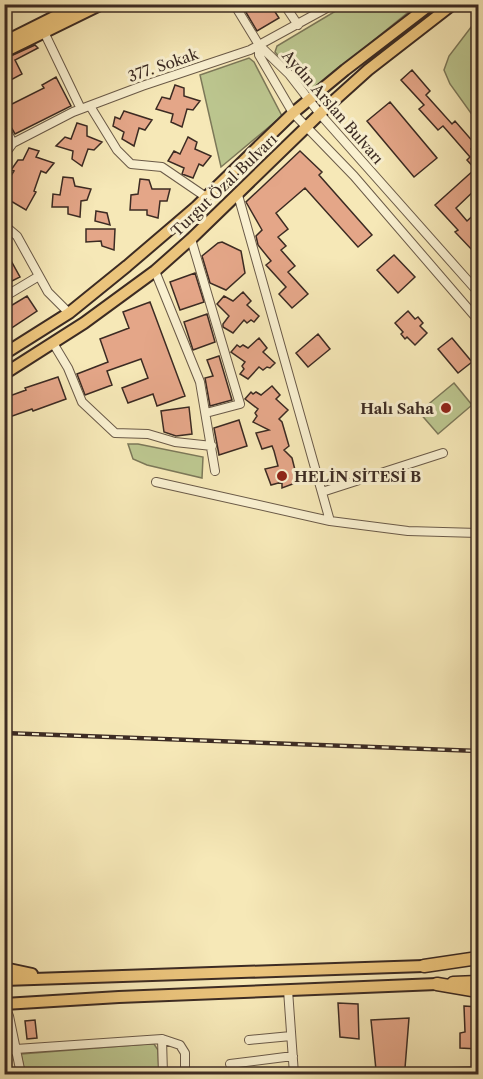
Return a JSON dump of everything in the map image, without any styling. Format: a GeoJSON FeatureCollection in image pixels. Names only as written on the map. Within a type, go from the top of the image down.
{"type":"FeatureCollection","features":[{"type":"Feature","properties":{"kind":"highway"},"geometry":{"type":"LineString","coordinates":[[424,966],[478,958]]}},
{"type":"Feature","properties":{"kind":"highway"},"geometry":{"type":"LineString","coordinates":[[424,966],[478,964]]}},
{"type":"Feature","properties":{"kind":"highway"},"geometry":{"type":"LineString","coordinates":[[437,984],[478,982]]}},
{"type":"Feature","properties":{"kind":"highway"},"geometry":{"type":"LineString","coordinates":[[437,984],[478,991]]}},
{"type":"Feature","properties":{"kind":"main road"},"geometry":{"type":"LineString","coordinates":[[4,52],[102,4]]}},
{"type":"Feature","properties":{"kind":"main road"},"geometry":{"type":"LineString","coordinates":[[309,101],[345,70],[431,4]]}},
{"type":"Feature","properties":{"kind":"main road","name":"Turgut Özal Bulvarı"},"geometry":{"type":"LineString","coordinates":[[4,374],[53,343],[155,271],[238,195],[306,126],[369,70],[453,4]]}},
{"type":"Feature","properties":{"kind":"main road"},"geometry":{"type":"LineString","coordinates":[[4,42],[76,6]]}},
{"type":"Feature","properties":{"kind":"main road","name":"Turgut Özal Bulvarı"},"geometry":{"type":"LineString","coordinates":[[4,354],[69,313],[127,266],[206,197],[293,113],[309,101]]}},
{"type":"Feature","properties":{"kind":"main road"},"geometry":{"type":"LineString","coordinates":[[4,980],[424,966]]}},
{"type":"Feature","properties":{"kind":"main road"},"geometry":{"type":"LineString","coordinates":[[4,968],[50,978]]}},
{"type":"Feature","properties":{"kind":"main road"},"geometry":{"type":"LineString","coordinates":[[4,1005],[119,997],[437,984]]}},
{"type":"Feature","properties":{"kind":"street"},"geometry":{"type":"LineString","coordinates":[[234,4],[259,45]]}},
{"type":"Feature","properties":{"kind":"street"},"geometry":{"type":"LineString","coordinates":[[284,4],[298,25]]}},
{"type":"Feature","properties":{"kind":"street","name":"377. Sokak"},"geometry":{"type":"LineString","coordinates":[[4,155],[13,143],[81,109],[259,45],[329,6]]}},
{"type":"Feature","properties":{"kind":"street"},"geometry":{"type":"LineString","coordinates":[[44,32],[81,109]]}},
{"type":"Feature","properties":{"kind":"street","name":"Aydın Arslan Bulvarı"},"geometry":{"type":"LineString","coordinates":[[259,45],[289,74],[320,114],[478,292]]}},
{"type":"Feature","properties":{"kind":"street","name":"Aydın Arslan Bulvarı"},"geometry":{"type":"LineString","coordinates":[[259,45],[259,55],[293,113],[354,176],[478,320]]}},
{"type":"Feature","properties":{"kind":"street"},"geometry":{"type":"LineString","coordinates":[[90,106],[117,150],[131,164],[162,167],[206,197]]}},
{"type":"Feature","properties":{"kind":"street"},"geometry":{"type":"LineString","coordinates":[[4,126],[13,143]]}},
{"type":"Feature","properties":{"kind":"street"},"geometry":{"type":"LineString","coordinates":[[238,195],[330,521]]}},
{"type":"Feature","properties":{"kind":"street"},"geometry":{"type":"LineString","coordinates":[[4,225],[17,236],[48,292],[69,313]]}},
{"type":"Feature","properties":{"kind":"street"},"geometry":{"type":"LineString","coordinates":[[191,239],[240,404],[206,413]]}},
{"type":"Feature","properties":{"kind":"street"},"geometry":{"type":"LineString","coordinates":[[155,271],[200,382],[215,471]]}},
{"type":"Feature","properties":{"kind":"street"},"geometry":{"type":"LineString","coordinates":[[4,297],[39,276]]}},
{"type":"Feature","properties":{"kind":"street"},"geometry":{"type":"LineString","coordinates":[[53,343],[68,368],[82,402],[115,433],[148,434],[175,442],[212,446]]}},
{"type":"Feature","properties":{"kind":"street"},"geometry":{"type":"LineString","coordinates":[[322,492],[443,453]]}},
{"type":"Feature","properties":{"kind":"street"},"geometry":{"type":"LineString","coordinates":[[156,482],[330,521],[397,530],[478,533]]}},
{"type":"Feature","properties":{"kind":"street"},"geometry":{"type":"LineString","coordinates":[[288,990],[294,1074]]}},
{"type":"Feature","properties":{"kind":"street"},"geometry":{"type":"LineString","coordinates":[[4,1005],[9,1016],[21,1074]]}},
{"type":"Feature","properties":{"kind":"street"},"geometry":{"type":"LineString","coordinates":[[249,1040],[291,1036]]}},
{"type":"Feature","properties":{"kind":"street"},"geometry":{"type":"LineString","coordinates":[[162,1039],[163,1074]]}},
{"type":"Feature","properties":{"kind":"street"},"geometry":{"type":"LineString","coordinates":[[4,1053],[16,1049],[162,1039],[180,1045],[185,1053],[185,1074]]}},
{"type":"Feature","properties":{"kind":"street"},"geometry":{"type":"LineString","coordinates":[[230,1064],[293,1056]]}},
{"type":"Feature","properties":{"kind":"street"},"geometry":{"type":"LineString","coordinates":[[393,1074],[478,1071]]}},
{"type":"Feature","properties":{"kind":"green space"},"geometry":{"type":"Polygon","coordinates":[[[351,5],[417,5],[310,92],[275,52],[277,46],[339,9],[351,5]]]}},
{"type":"Feature","properties":{"kind":"green space"},"geometry":{"type":"Polygon","coordinates":[[[478,18],[478,123],[450,84],[444,70],[449,56],[478,18]]]}},
{"type":"Feature","properties":{"kind":"green space"},"geometry":{"type":"Polygon","coordinates":[[[249,58],[254,62],[282,116],[221,167],[200,75],[249,58]]]}},
{"type":"Feature","properties":{"kind":"green space","name":"Halı Saha"},"geometry":{"type":"Polygon","coordinates":[[[454,383],[472,405],[438,434],[419,412],[454,383]]]}},
{"type":"Feature","properties":{"kind":"green space"},"geometry":{"type":"Polygon","coordinates":[[[128,444],[203,457],[202,478],[147,465],[133,459],[128,444]]]}},
{"type":"Feature","properties":{"kind":"green space"},"geometry":{"type":"Polygon","coordinates":[[[154,1044],[158,1050],[159,1074],[25,1074],[21,1054],[154,1044]]]}},
{"type":"Feature","properties":{"kind":"building"},"geometry":{"type":"Polygon","coordinates":[[[241,4],[270,4],[279,18],[257,31],[241,4]]]}},
{"type":"Feature","properties":{"kind":"building"},"geometry":{"type":"Polygon","coordinates":[[[35,45],[38,48],[15,60],[22,74],[7,82],[4,77],[4,59],[35,45]]]}},
{"type":"Feature","properties":{"kind":"building"},"geometry":{"type":"Polygon","coordinates":[[[412,70],[430,91],[426,95],[452,124],[455,121],[475,144],[471,149],[478,157],[478,187],[456,208],[467,221],[478,211],[478,248],[474,252],[455,232],[458,230],[435,205],[475,169],[467,160],[470,157],[443,126],[438,130],[419,109],[424,105],[401,80],[412,70]]]}},
{"type":"Feature","properties":{"kind":"building"},"geometry":{"type":"Polygon","coordinates":[[[56,77],[71,106],[15,134],[4,115],[4,108],[44,88],[42,85],[56,77]]]}},
{"type":"Feature","properties":{"kind":"building"},"geometry":{"type":"Polygon","coordinates":[[[175,85],[184,88],[184,96],[200,101],[193,110],[187,109],[182,127],[171,122],[173,114],[156,109],[162,97],[170,99],[175,85]]]}},
{"type":"Feature","properties":{"kind":"building"},"geometry":{"type":"Polygon","coordinates":[[[390,102],[437,158],[414,177],[367,121],[390,102]]]}},
{"type":"Feature","properties":{"kind":"building"},"geometry":{"type":"Polygon","coordinates":[[[124,111],[152,120],[145,130],[139,128],[134,146],[122,139],[124,132],[113,126],[115,117],[120,119],[124,111]]]}},
{"type":"Feature","properties":{"kind":"building"},"geometry":{"type":"Polygon","coordinates":[[[77,123],[87,126],[87,136],[102,142],[94,150],[88,149],[82,166],[72,159],[73,151],[56,146],[65,137],[71,139],[77,123]]]}},
{"type":"Feature","properties":{"kind":"building"},"geometry":{"type":"Polygon","coordinates":[[[188,137],[197,142],[195,149],[211,156],[203,166],[199,164],[193,178],[182,174],[184,168],[168,161],[174,151],[180,154],[188,137]]]}},
{"type":"Feature","properties":{"kind":"building"},"geometry":{"type":"Polygon","coordinates":[[[29,148],[39,151],[36,157],[54,163],[46,173],[41,171],[34,191],[36,192],[26,210],[4,197],[4,187],[14,171],[11,170],[18,160],[23,160],[29,148]]]}},
{"type":"Feature","properties":{"kind":"building"},"geometry":{"type":"Polygon","coordinates":[[[300,151],[322,172],[319,175],[372,235],[358,247],[305,188],[276,213],[288,229],[278,237],[286,246],[281,250],[295,266],[288,272],[308,294],[292,308],[279,294],[286,287],[266,265],[271,261],[258,245],[256,236],[262,230],[246,202],[300,151]]]}},
{"type":"Feature","properties":{"kind":"building"},"geometry":{"type":"Polygon","coordinates":[[[63,177],[73,178],[75,186],[91,189],[87,200],[81,201],[80,217],[68,214],[68,207],[52,207],[53,194],[60,195],[63,177]]]}},
{"type":"Feature","properties":{"kind":"building"},"geometry":{"type":"Polygon","coordinates":[[[140,179],[149,180],[152,189],[170,189],[167,201],[160,201],[158,218],[147,215],[147,210],[130,210],[131,195],[138,194],[140,179]]]}},
{"type":"Feature","properties":{"kind":"building"},"geometry":{"type":"Polygon","coordinates":[[[96,211],[107,213],[110,225],[95,221],[96,211]]]}},
{"type":"Feature","properties":{"kind":"building"},"geometry":{"type":"Polygon","coordinates":[[[86,229],[115,229],[114,250],[102,246],[101,241],[86,242],[86,229]]]}},
{"type":"Feature","properties":{"kind":"building"},"geometry":{"type":"Polygon","coordinates":[[[222,242],[241,251],[245,273],[226,290],[210,283],[202,256],[222,242]]]}},
{"type":"Feature","properties":{"kind":"building"},"geometry":{"type":"Polygon","coordinates":[[[4,248],[20,277],[4,285],[4,248]]]}},
{"type":"Feature","properties":{"kind":"building"},"geometry":{"type":"Polygon","coordinates":[[[394,255],[415,277],[398,293],[377,270],[394,255]]]}},
{"type":"Feature","properties":{"kind":"building"},"geometry":{"type":"Polygon","coordinates":[[[195,273],[204,302],[180,310],[170,282],[195,273]]]}},
{"type":"Feature","properties":{"kind":"building"},"geometry":{"type":"Polygon","coordinates":[[[243,292],[251,301],[247,305],[259,316],[254,322],[251,320],[247,323],[244,320],[233,333],[223,327],[229,316],[217,304],[224,296],[233,301],[243,292]]]}},
{"type":"Feature","properties":{"kind":"building"},"geometry":{"type":"Polygon","coordinates":[[[27,296],[37,311],[4,333],[4,310],[27,296]]]}},
{"type":"Feature","properties":{"kind":"building"},"geometry":{"type":"Polygon","coordinates":[[[150,302],[185,396],[157,406],[153,394],[128,403],[122,388],[148,378],[141,359],[107,371],[112,385],[85,395],[77,374],[108,362],[100,339],[129,328],[123,312],[150,302]]]}},
{"type":"Feature","properties":{"kind":"building"},"geometry":{"type":"Polygon","coordinates":[[[408,311],[415,319],[418,317],[423,323],[420,326],[427,333],[415,345],[407,337],[405,339],[401,334],[403,332],[395,323],[408,311]]]}},
{"type":"Feature","properties":{"kind":"building"},"geometry":{"type":"Polygon","coordinates":[[[207,314],[215,342],[193,350],[184,322],[207,314]]]}},
{"type":"Feature","properties":{"kind":"building"},"geometry":{"type":"Polygon","coordinates":[[[318,334],[330,349],[308,367],[296,353],[318,334]]]}},
{"type":"Feature","properties":{"kind":"building"},"geometry":{"type":"Polygon","coordinates":[[[259,338],[267,348],[263,352],[275,363],[263,370],[259,367],[248,379],[240,374],[245,362],[231,352],[237,345],[248,348],[259,338]]]}},
{"type":"Feature","properties":{"kind":"building"},"geometry":{"type":"Polygon","coordinates":[[[452,338],[472,362],[458,373],[438,349],[452,338]]]}},
{"type":"Feature","properties":{"kind":"building"},"geometry":{"type":"Polygon","coordinates":[[[219,356],[232,400],[210,406],[205,378],[213,376],[207,360],[219,356]]]}},
{"type":"Feature","properties":{"kind":"building"},"geometry":{"type":"Polygon","coordinates":[[[58,377],[66,399],[4,419],[4,398],[58,377]]]}},
{"type":"Feature","properties":{"kind":"building"},"geometry":{"type":"Polygon","coordinates":[[[272,386],[280,395],[276,399],[288,410],[279,419],[289,446],[284,450],[292,458],[298,482],[282,488],[282,482],[271,485],[265,469],[278,466],[272,446],[262,449],[256,433],[269,430],[253,422],[258,409],[245,399],[251,392],[261,395],[272,386]]]}},
{"type":"Feature","properties":{"kind":"building"},"geometry":{"type":"Polygon","coordinates":[[[189,407],[192,434],[176,436],[164,432],[161,411],[189,407]]]}},
{"type":"Feature","properties":{"kind":"building"},"geometry":{"type":"Polygon","coordinates":[[[239,420],[247,446],[219,455],[214,428],[239,420]]]}},
{"type":"Feature","properties":{"kind":"building"},"geometry":{"type":"Polygon","coordinates":[[[338,1003],[358,1004],[359,1039],[340,1037],[338,1003]]]}},
{"type":"Feature","properties":{"kind":"building"},"geometry":{"type":"Polygon","coordinates":[[[464,1006],[478,1007],[478,1049],[460,1048],[460,1033],[465,1032],[464,1006]]]}},
{"type":"Feature","properties":{"kind":"building"},"geometry":{"type":"Polygon","coordinates":[[[409,1018],[405,1068],[376,1070],[371,1020],[409,1018]]]}},
{"type":"Feature","properties":{"kind":"building"},"geometry":{"type":"Polygon","coordinates":[[[35,1020],[37,1038],[27,1039],[25,1021],[35,1020]]]}},
{"type":"Feature","properties":{"kind":"railway"},"geometry":{"type":"LineString","coordinates":[[4,733],[478,751]]}},
{"type":"Feature","properties":{"kind":"place","name":"Halı Saha"},"geometry":{"type":"Point","coordinates":[446,408]}},
{"type":"Feature","properties":{"kind":"place","name":"HELİN SİTESİ B"},"geometry":{"type":"Point","coordinates":[282,476]}}]}
